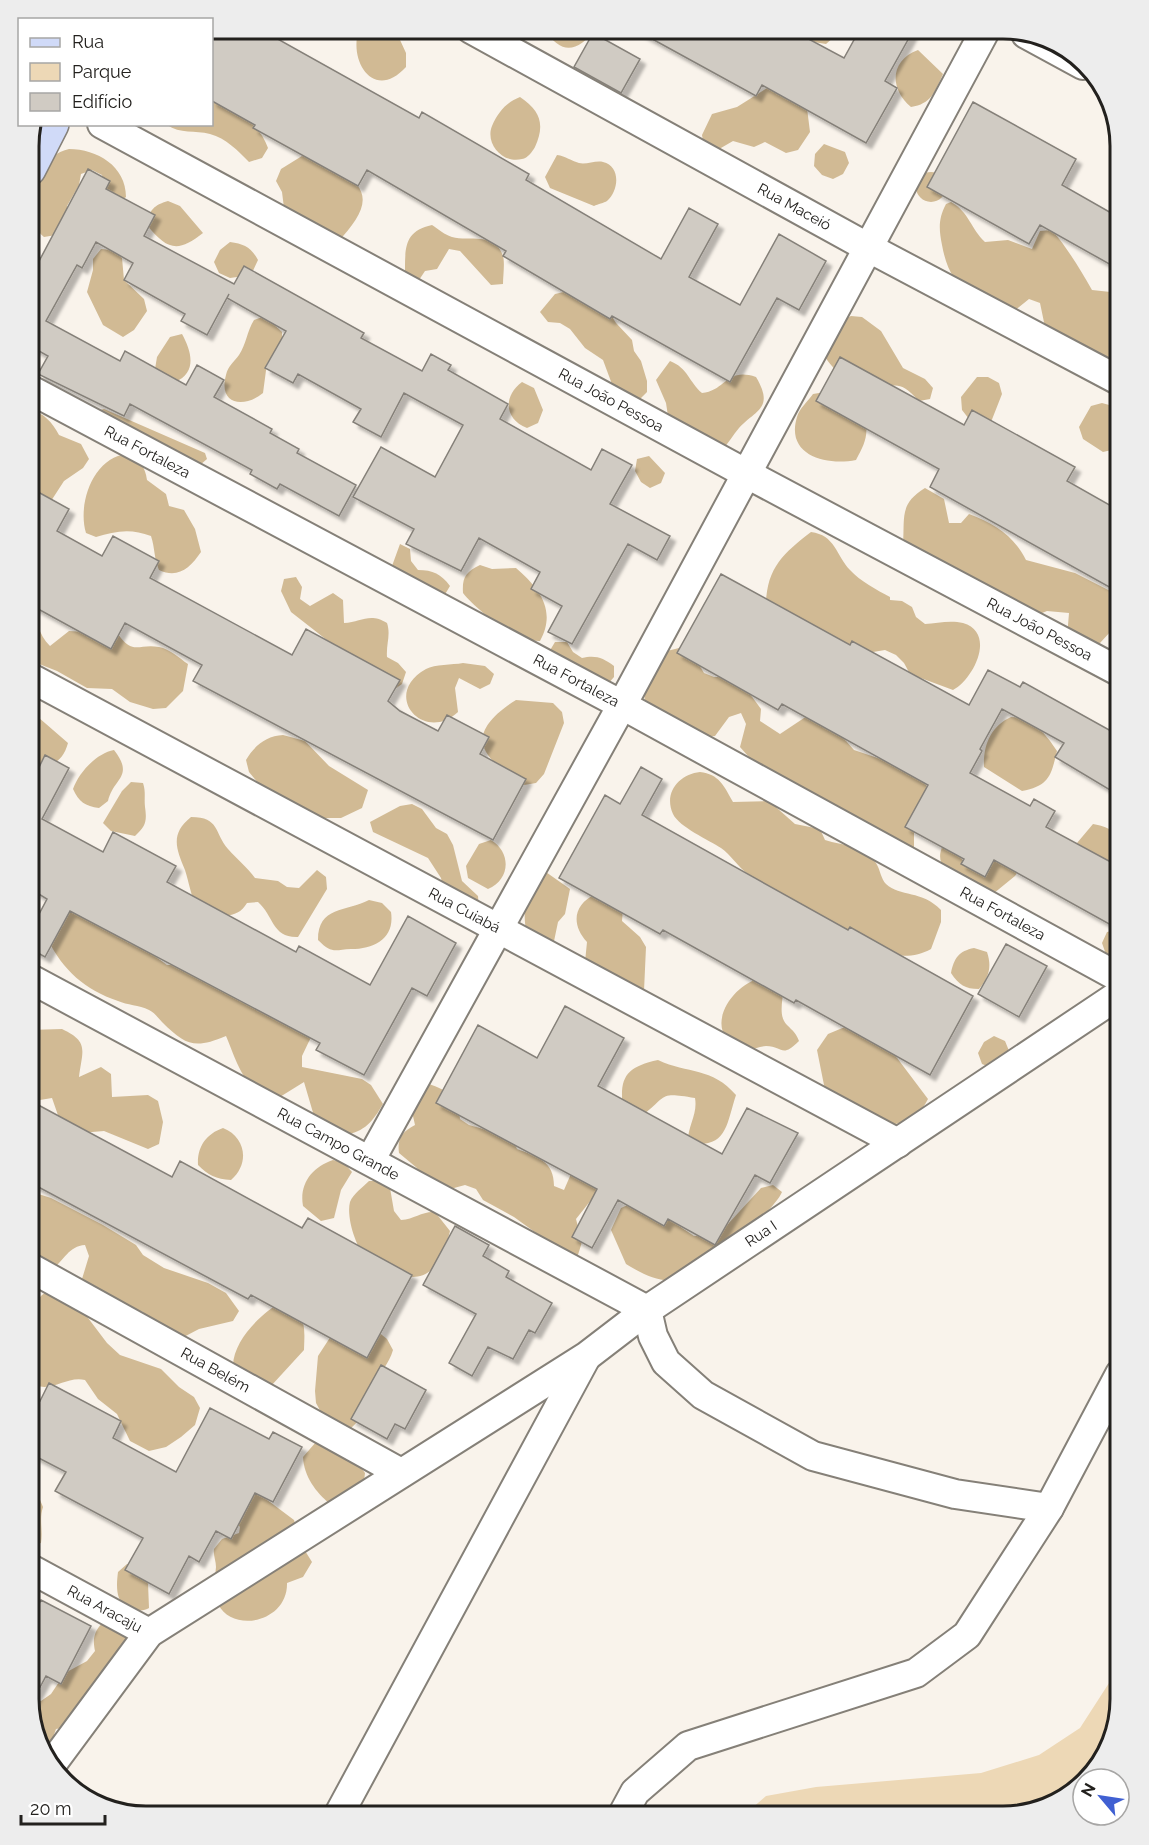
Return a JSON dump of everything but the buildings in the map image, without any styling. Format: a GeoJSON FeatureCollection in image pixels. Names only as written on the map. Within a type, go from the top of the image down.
{"type":"FeatureCollection","features":[{"type":"Feature","properties":{"kind":"street","name":"Rua Maceió"},"geometry":{"type":"LineString","coordinates":[[489,39],[869,248],[1110,376]]}},
{"type":"Feature","properties":{"kind":"street"},"geometry":{"type":"LineString","coordinates":[[371,1159],[622,705],[981,39]]}},
{"type":"Feature","properties":{"kind":"street"},"geometry":{"type":"LineString","coordinates":[[39,149],[51,126]]}},
{"type":"Feature","properties":{"kind":"street","name":"Rua João Pessoa"},"geometry":{"type":"LineString","coordinates":[[106,126],[747,474],[1110,667]]}},
{"type":"Feature","properties":{"kind":"street","name":"Rua Fortaleza"},"geometry":{"type":"LineString","coordinates":[[39,394],[622,705],[1110,973]]}},
{"type":"Feature","properties":{"kind":"street","name":"Rua Cuiabá"},"geometry":{"type":"LineString","coordinates":[[39,682],[898,1143]]}},
{"type":"Feature","properties":{"kind":"street","name":"Rua Campo Grande"},"geometry":{"type":"LineString","coordinates":[[39,983],[371,1159],[647,1310]]}},
{"type":"Feature","properties":{"kind":"street","name":"Rua I"},"geometry":{"type":"LineString","coordinates":[[149,1633],[587,1356],[647,1310],[1110,1001]]}},
{"type":"Feature","properties":{"kind":"street","name":"Rua Belém"},"geometry":{"type":"LineString","coordinates":[[39,1273],[401,1473]]}},
{"type":"Feature","properties":{"kind":"street"},"geometry":{"type":"LineString","coordinates":[[647,1310],[653,1336],[666,1362],[703,1395],[813,1456],[955,1494],[1049,1508]]}},
{"type":"Feature","properties":{"kind":"street"},"geometry":{"type":"LineString","coordinates":[[343,1806],[587,1356]]}},
{"type":"Feature","properties":{"kind":"street"},"geometry":{"type":"LineString","coordinates":[[627,1806],[635,1792],[688,1746],[916,1673],[967,1635],[1049,1508],[1110,1393]]}},
{"type":"Feature","properties":{"kind":"street","name":"Rua Aracaju"},"geometry":{"type":"LineString","coordinates":[[39,1574],[149,1633]]}},
{"type":"Feature","properties":{"kind":"street"},"geometry":{"type":"LineString","coordinates":[[57,1758],[149,1633]]}},
{"type":"Feature","properties":{"kind":"green space"},"geometry":{"type":"Polygon","coordinates":[[[1110,1682],[1109,1713],[1102,1740],[1096,1752],[1086,1767],[1071,1767],[1071,1782],[1068,1784],[1037,1800],[1003,1806],[754,1806],[766,1796],[816,1787],[981,1773],[1039,1755],[1080,1728],[1110,1682]]]}},
{"type":"Feature","properties":{"kind":"shaded area"},"geometry":{"type":"Polygon","coordinates":[[[357,39],[400,39],[406,53],[406,67],[394,77],[384,80],[374,79],[366,73],[361,64],[357,53],[357,39]]]}},
{"type":"Feature","properties":{"kind":"shaded area"},"geometry":{"type":"Polygon","coordinates":[[[552,39],[586,39],[570,48],[557,44],[552,39]]]}},
{"type":"Feature","properties":{"kind":"shaded area"},"geometry":{"type":"Polygon","coordinates":[[[810,39],[832,39],[826,44],[810,39]]]}},
{"type":"Feature","properties":{"kind":"shaded area"},"geometry":{"type":"Polygon","coordinates":[[[918,50],[943,74],[935,92],[928,100],[911,107],[899,92],[896,76],[902,61],[918,50]]]}},
{"type":"Feature","properties":{"kind":"shaded area"},"geometry":{"type":"Polygon","coordinates":[[[779,87],[807,108],[810,132],[798,150],[786,153],[765,142],[754,147],[733,141],[714,152],[704,147],[702,135],[712,114],[737,107],[767,88],[779,87]]]}},
{"type":"Feature","properties":{"kind":"shaded area"},"geometry":{"type":"Polygon","coordinates":[[[520,97],[537,113],[540,132],[530,154],[515,160],[497,151],[490,133],[500,112],[520,97]]]}},
{"type":"Feature","properties":{"kind":"shaded area"},"geometry":{"type":"Polygon","coordinates":[[[213,102],[246,119],[259,132],[268,148],[262,158],[249,162],[231,145],[216,136],[169,126],[213,126],[213,102]]]}},
{"type":"Feature","properties":{"kind":"shaded area"},"geometry":{"type":"Polygon","coordinates":[[[824,144],[845,152],[849,163],[843,174],[833,179],[822,175],[814,166],[815,154],[824,144]]]}},
{"type":"Feature","properties":{"kind":"shaded area"},"geometry":{"type":"Polygon","coordinates":[[[69,149],[90,152],[108,161],[121,176],[126,197],[117,204],[108,199],[102,175],[92,170],[81,174],[79,185],[67,206],[71,217],[56,235],[44,237],[39,232],[40,179],[49,160],[69,149]]]}},
{"type":"Feature","properties":{"kind":"shaded area"},"geometry":{"type":"Polygon","coordinates":[[[557,155],[579,163],[609,164],[613,168],[616,179],[611,197],[606,202],[594,206],[550,188],[545,177],[557,155]]]}},
{"type":"Feature","properties":{"kind":"shaded area"},"geometry":{"type":"Polygon","coordinates":[[[302,156],[320,160],[349,177],[362,194],[360,212],[338,242],[285,216],[282,192],[276,181],[281,169],[302,156]]]}},
{"type":"Feature","properties":{"kind":"shaded area"},"geometry":{"type":"Polygon","coordinates":[[[931,172],[937,173],[945,181],[945,193],[937,201],[931,202],[925,201],[917,193],[916,187],[917,181],[925,173],[931,172]]]}},
{"type":"Feature","properties":{"kind":"shaded area"},"geometry":{"type":"Polygon","coordinates":[[[168,201],[180,206],[203,233],[180,246],[173,246],[161,240],[147,225],[153,209],[168,201]]]}},
{"type":"Feature","properties":{"kind":"shaded area"},"geometry":{"type":"Polygon","coordinates":[[[951,202],[957,206],[985,242],[1008,240],[1032,249],[1040,231],[1052,230],[1074,259],[1092,290],[1110,292],[1110,358],[1045,327],[1040,303],[1029,299],[1014,311],[976,295],[958,282],[946,261],[940,234],[946,204],[951,202]]]}},
{"type":"Feature","properties":{"kind":"shaded area"},"geometry":{"type":"Polygon","coordinates":[[[432,225],[452,237],[488,240],[494,243],[503,256],[503,284],[491,285],[460,251],[449,249],[437,269],[425,271],[419,280],[405,273],[406,248],[411,236],[432,225]]]}},
{"type":"Feature","properties":{"kind":"shaded area"},"geometry":{"type":"Polygon","coordinates":[[[230,242],[247,247],[253,252],[258,260],[251,275],[230,278],[219,273],[214,262],[220,250],[230,242]]]}},
{"type":"Feature","properties":{"kind":"shaded area"},"geometry":{"type":"Polygon","coordinates":[[[101,249],[113,250],[122,258],[124,280],[144,299],[147,311],[134,330],[123,337],[103,325],[87,292],[93,270],[93,259],[101,249]]]}},
{"type":"Feature","properties":{"kind":"shaded area"},"geometry":{"type":"Polygon","coordinates":[[[568,291],[604,304],[616,323],[632,340],[634,351],[641,361],[647,381],[647,392],[637,402],[616,395],[603,360],[585,348],[570,329],[560,323],[548,322],[540,312],[555,294],[568,291]]]}},
{"type":"Feature","properties":{"kind":"shaded area"},"geometry":{"type":"Polygon","coordinates":[[[265,316],[282,332],[282,343],[267,363],[263,393],[248,401],[234,401],[229,398],[224,385],[227,372],[239,355],[254,320],[265,316]]]}},
{"type":"Feature","properties":{"kind":"shaded area"},"geometry":{"type":"Polygon","coordinates":[[[851,316],[862,317],[881,331],[903,368],[925,379],[933,388],[930,399],[919,401],[905,388],[899,386],[868,388],[854,384],[835,369],[822,351],[838,322],[851,316]]]}},
{"type":"Feature","properties":{"kind":"shaded area"},"geometry":{"type":"Polygon","coordinates":[[[182,334],[190,355],[190,368],[182,378],[175,382],[155,369],[157,357],[170,337],[182,334]]]}},
{"type":"Feature","properties":{"kind":"shaded area"},"geometry":{"type":"Polygon","coordinates":[[[670,361],[685,371],[702,393],[738,375],[756,377],[764,396],[761,408],[739,428],[724,448],[668,416],[666,403],[656,380],[670,361]]]}},
{"type":"Feature","properties":{"kind":"shaded area"},"geometry":{"type":"Polygon","coordinates":[[[977,377],[988,377],[999,383],[1002,394],[991,422],[969,419],[962,410],[961,397],[977,377]]]}},
{"type":"Feature","properties":{"kind":"shaded area"},"geometry":{"type":"Polygon","coordinates":[[[522,382],[534,388],[543,410],[538,423],[527,428],[514,419],[509,407],[512,394],[522,382]]]}},
{"type":"Feature","properties":{"kind":"shaded area"},"geometry":{"type":"Polygon","coordinates":[[[825,392],[865,419],[865,440],[856,460],[821,459],[803,449],[797,441],[795,430],[800,411],[813,394],[825,392]]]}},
{"type":"Feature","properties":{"kind":"shaded area"},"geometry":{"type":"Polygon","coordinates":[[[1102,403],[1110,405],[1110,450],[1103,452],[1083,439],[1079,427],[1091,406],[1102,403]]]}},
{"type":"Feature","properties":{"kind":"shaded area"},"geometry":{"type":"Polygon","coordinates":[[[104,409],[205,453],[207,459],[200,465],[96,411],[104,409]]]}},
{"type":"Feature","properties":{"kind":"shaded area"},"geometry":{"type":"Polygon","coordinates":[[[39,413],[47,419],[59,435],[81,444],[89,459],[83,468],[64,481],[39,520],[39,413]]]}},
{"type":"Feature","properties":{"kind":"shaded area"},"geometry":{"type":"Polygon","coordinates":[[[127,454],[141,464],[147,480],[166,494],[169,506],[184,510],[195,529],[201,552],[183,570],[172,573],[159,570],[151,536],[130,531],[96,537],[86,533],[84,508],[91,483],[105,463],[127,454]]]}},
{"type":"Feature","properties":{"kind":"shaded area"},"geometry":{"type":"Polygon","coordinates":[[[649,456],[665,473],[661,483],[650,488],[641,482],[635,471],[637,459],[649,456]]]}},
{"type":"Feature","properties":{"kind":"shaded area"},"geometry":{"type":"Polygon","coordinates":[[[925,488],[944,499],[949,523],[961,523],[969,514],[1003,532],[1016,544],[1026,560],[1075,573],[1110,591],[1110,632],[1100,643],[1081,645],[1067,637],[1069,613],[1047,611],[1032,617],[903,544],[905,512],[917,494],[925,488]]]}},
{"type":"Feature","properties":{"kind":"shaded area"},"geometry":{"type":"Polygon","coordinates":[[[811,532],[830,541],[845,564],[859,578],[890,597],[890,600],[902,601],[912,607],[916,617],[925,624],[958,622],[973,628],[979,636],[978,656],[974,667],[961,685],[953,690],[910,674],[896,655],[885,650],[861,654],[766,604],[770,580],[779,562],[811,532]]]}},
{"type":"Feature","properties":{"kind":"shaded area"},"geometry":{"type":"Polygon","coordinates":[[[400,544],[410,549],[411,561],[418,570],[436,574],[447,582],[450,586],[444,596],[398,575],[392,566],[400,544]]]}},
{"type":"Feature","properties":{"kind":"shaded area"},"geometry":{"type":"Polygon","coordinates":[[[480,565],[492,569],[516,568],[532,583],[543,600],[546,610],[545,630],[540,641],[521,636],[498,624],[463,593],[466,576],[480,565]]]}},
{"type":"Feature","properties":{"kind":"shaded area"},"geometry":{"type":"Polygon","coordinates":[[[296,577],[302,587],[300,599],[310,606],[333,593],[343,600],[344,623],[376,618],[387,623],[389,632],[387,657],[398,663],[406,672],[402,684],[392,691],[291,612],[281,591],[284,579],[296,577]]]}},
{"type":"Feature","properties":{"kind":"shaded area"},"geometry":{"type":"Polygon","coordinates":[[[39,628],[50,646],[69,631],[118,634],[132,647],[163,648],[188,664],[183,691],[166,708],[153,709],[130,702],[112,689],[87,688],[39,664],[39,628]]]}},
{"type":"Feature","properties":{"kind":"shaded area"},"geometry":{"type":"Polygon","coordinates":[[[555,642],[567,642],[573,652],[582,658],[595,657],[606,661],[614,666],[614,677],[607,685],[549,652],[555,642]]]}},
{"type":"Feature","properties":{"kind":"shaded area"},"geometry":{"type":"Polygon","coordinates":[[[679,648],[698,663],[704,673],[714,677],[726,677],[747,690],[761,709],[760,721],[780,734],[810,714],[839,733],[854,750],[910,769],[927,786],[914,832],[914,854],[756,765],[740,747],[746,724],[741,713],[729,717],[715,736],[705,737],[645,703],[644,692],[667,651],[679,648]]]}},
{"type":"Feature","properties":{"kind":"shaded area"},"geometry":{"type":"Polygon","coordinates":[[[463,663],[485,666],[494,674],[490,684],[480,689],[459,678],[455,688],[458,712],[445,720],[432,722],[421,719],[412,712],[407,702],[407,691],[413,680],[430,667],[463,663]]]}},
{"type":"Feature","properties":{"kind":"shaded area"},"geometry":{"type":"Polygon","coordinates":[[[516,700],[553,703],[562,712],[564,723],[544,774],[536,783],[524,785],[488,755],[483,737],[491,720],[516,700]]]}},
{"type":"Feature","properties":{"kind":"shaded area"},"geometry":{"type":"Polygon","coordinates":[[[1011,717],[1026,720],[1038,728],[1057,751],[1053,767],[1043,783],[1022,791],[984,767],[985,751],[993,731],[1011,717]]]}},
{"type":"Feature","properties":{"kind":"shaded area"},"geometry":{"type":"Polygon","coordinates":[[[39,718],[68,743],[62,756],[49,766],[39,768],[39,718]]]}},
{"type":"Feature","properties":{"kind":"shaded area"},"geometry":{"type":"Polygon","coordinates":[[[283,735],[305,741],[329,766],[368,790],[362,808],[341,818],[315,818],[263,789],[249,772],[246,760],[261,743],[271,737],[283,735]]]}},
{"type":"Feature","properties":{"kind":"shaded area"},"geometry":{"type":"Polygon","coordinates":[[[114,750],[123,766],[121,777],[108,801],[99,808],[86,805],[73,789],[76,783],[95,759],[114,750]]]}},
{"type":"Feature","properties":{"kind":"shaded area"},"geometry":{"type":"Polygon","coordinates":[[[700,772],[716,778],[724,786],[733,802],[769,801],[795,824],[820,829],[825,840],[859,849],[876,863],[886,884],[898,891],[919,896],[934,904],[941,910],[941,922],[931,949],[913,955],[895,955],[856,941],[748,874],[721,848],[681,824],[670,806],[672,792],[680,780],[700,772]]]}},
{"type":"Feature","properties":{"kind":"shaded area"},"geometry":{"type":"Polygon","coordinates":[[[131,782],[143,783],[145,792],[146,820],[135,836],[111,831],[103,823],[122,791],[131,782]]]}},
{"type":"Feature","properties":{"kind":"shaded area"},"geometry":{"type":"Polygon","coordinates":[[[412,804],[422,809],[436,828],[447,834],[453,845],[462,881],[478,896],[479,909],[464,926],[453,922],[447,912],[441,878],[428,858],[373,832],[370,822],[400,806],[412,804]]]}},
{"type":"Feature","properties":{"kind":"shaded area"},"geometry":{"type":"Polygon","coordinates":[[[191,817],[212,823],[228,849],[255,878],[278,881],[287,887],[299,888],[317,870],[326,877],[327,889],[298,937],[283,934],[278,930],[258,902],[247,903],[237,913],[231,915],[217,914],[196,906],[177,848],[180,829],[191,817]]]}},
{"type":"Feature","properties":{"kind":"shaded area"},"geometry":{"type":"Polygon","coordinates":[[[1093,824],[1110,830],[1110,868],[1076,856],[1077,843],[1093,824]]]}},
{"type":"Feature","properties":{"kind":"shaded area"},"geometry":{"type":"Polygon","coordinates":[[[947,839],[967,847],[961,858],[968,867],[1006,848],[1021,866],[1015,876],[988,898],[958,881],[944,867],[940,859],[941,850],[947,839]]]}},
{"type":"Feature","properties":{"kind":"shaded area"},"geometry":{"type":"Polygon","coordinates":[[[491,840],[498,845],[506,866],[501,879],[488,889],[468,878],[466,866],[479,844],[491,840]]]}},
{"type":"Feature","properties":{"kind":"shaded area"},"geometry":{"type":"Polygon","coordinates":[[[543,870],[570,889],[565,914],[558,922],[553,946],[526,931],[525,905],[533,884],[543,870]]]}},
{"type":"Feature","properties":{"kind":"shaded area"},"geometry":{"type":"Polygon","coordinates":[[[596,894],[623,909],[622,921],[640,937],[646,947],[644,991],[635,995],[585,962],[587,942],[578,929],[577,915],[583,903],[596,894]]]}},
{"type":"Feature","properties":{"kind":"shaded area"},"geometry":{"type":"Polygon","coordinates":[[[369,900],[382,903],[391,912],[390,929],[382,940],[368,947],[337,950],[330,949],[318,940],[319,929],[328,916],[369,900]]]}},
{"type":"Feature","properties":{"kind":"shaded area"},"geometry":{"type":"Polygon","coordinates":[[[68,905],[91,907],[127,942],[148,951],[167,965],[178,965],[312,1035],[302,1056],[302,1067],[362,1079],[371,1085],[383,1104],[376,1116],[358,1131],[344,1135],[314,1116],[304,1082],[275,1100],[255,1088],[243,1074],[226,1036],[206,1043],[191,1043],[170,1030],[151,1011],[106,996],[85,985],[68,970],[48,940],[68,905]]]}},
{"type":"Feature","properties":{"kind":"shaded area"},"geometry":{"type":"Polygon","coordinates":[[[1110,931],[1110,966],[1102,943],[1107,932],[1110,931]]]}},
{"type":"Feature","properties":{"kind":"shaded area"},"geometry":{"type":"Polygon","coordinates":[[[974,948],[987,952],[989,962],[987,976],[979,989],[963,986],[951,973],[958,956],[974,948]]]}},
{"type":"Feature","properties":{"kind":"shaded area"},"geometry":{"type":"Polygon","coordinates":[[[762,978],[783,990],[784,1021],[799,1041],[789,1049],[782,1050],[766,1046],[746,1050],[730,1042],[723,1032],[724,1010],[731,999],[750,982],[762,978]]]}},
{"type":"Feature","properties":{"kind":"shaded area"},"geometry":{"type":"Polygon","coordinates":[[[852,1024],[876,1030],[928,1099],[922,1109],[910,1119],[895,1124],[829,1097],[824,1085],[817,1050],[828,1034],[852,1024]]]}},
{"type":"Feature","properties":{"kind":"shaded area"},"geometry":{"type":"Polygon","coordinates":[[[62,1029],[77,1038],[82,1048],[79,1077],[101,1067],[111,1074],[112,1097],[148,1095],[158,1101],[163,1122],[159,1144],[148,1149],[104,1131],[80,1133],[60,1121],[52,1098],[39,1100],[39,1030],[62,1029]]]}},
{"type":"Feature","properties":{"kind":"shaded area"},"geometry":{"type":"Polygon","coordinates":[[[994,1036],[1005,1041],[1014,1063],[994,1069],[982,1064],[978,1053],[984,1042],[994,1036]]]}},
{"type":"Feature","properties":{"kind":"shaded area"},"geometry":{"type":"Polygon","coordinates":[[[658,1060],[709,1075],[727,1086],[736,1095],[727,1125],[718,1139],[701,1144],[688,1143],[696,1104],[695,1098],[669,1095],[643,1115],[623,1109],[622,1089],[627,1075],[638,1066],[658,1060]]]}},
{"type":"Feature","properties":{"kind":"shaded area"},"geometry":{"type":"Polygon","coordinates":[[[420,1081],[448,1093],[456,1103],[460,1119],[469,1125],[512,1137],[517,1149],[543,1161],[551,1171],[554,1186],[564,1190],[574,1167],[599,1190],[576,1219],[582,1242],[577,1258],[572,1259],[514,1217],[483,1200],[476,1189],[465,1185],[443,1191],[422,1180],[417,1168],[399,1153],[401,1136],[415,1125],[411,1107],[420,1081]]]}},
{"type":"Feature","properties":{"kind":"shaded area"},"geometry":{"type":"Polygon","coordinates":[[[223,1128],[237,1138],[243,1151],[241,1166],[231,1180],[213,1176],[198,1165],[199,1152],[204,1142],[223,1128]]]}},
{"type":"Feature","properties":{"kind":"shaded area"},"geometry":{"type":"Polygon","coordinates":[[[333,1160],[344,1163],[352,1172],[341,1190],[334,1218],[321,1221],[303,1206],[303,1191],[313,1172],[333,1160]]]}},
{"type":"Feature","properties":{"kind":"shaded area"},"geometry":{"type":"Polygon","coordinates":[[[369,1181],[380,1181],[390,1188],[394,1211],[401,1220],[435,1212],[450,1231],[447,1244],[437,1264],[422,1276],[412,1277],[388,1270],[367,1259],[359,1248],[349,1216],[349,1208],[353,1196],[369,1181]]]}},
{"type":"Feature","properties":{"kind":"shaded area"},"geometry":{"type":"Polygon","coordinates":[[[773,1185],[782,1192],[753,1226],[706,1264],[675,1280],[653,1277],[626,1264],[611,1230],[621,1208],[632,1203],[654,1209],[694,1236],[706,1235],[728,1224],[761,1188],[773,1185]]]}},
{"type":"Feature","properties":{"kind":"shaded area"},"geometry":{"type":"Polygon","coordinates":[[[39,1194],[103,1225],[136,1245],[143,1255],[164,1268],[208,1283],[226,1293],[239,1311],[233,1321],[199,1329],[178,1340],[158,1333],[143,1312],[100,1295],[82,1279],[89,1256],[85,1245],[71,1251],[52,1270],[39,1266],[39,1194]]]}},
{"type":"Feature","properties":{"kind":"shaded area"},"geometry":{"type":"Polygon","coordinates":[[[51,1291],[82,1310],[107,1343],[120,1355],[161,1369],[179,1387],[194,1397],[200,1408],[195,1425],[166,1447],[149,1451],[130,1441],[117,1414],[98,1399],[85,1380],[70,1380],[50,1386],[39,1386],[39,1299],[51,1291]]]}},
{"type":"Feature","properties":{"kind":"shaded area"},"geometry":{"type":"Polygon","coordinates":[[[283,1301],[296,1312],[302,1321],[304,1350],[271,1386],[233,1365],[238,1346],[250,1328],[283,1301]]]}},
{"type":"Feature","properties":{"kind":"shaded area"},"geometry":{"type":"Polygon","coordinates":[[[377,1331],[387,1339],[393,1350],[374,1384],[362,1414],[350,1429],[322,1414],[316,1403],[318,1356],[331,1336],[377,1331]]]}},
{"type":"Feature","properties":{"kind":"shaded area"},"geometry":{"type":"Polygon","coordinates":[[[316,1442],[346,1447],[365,1473],[364,1481],[330,1504],[312,1483],[304,1464],[303,1457],[316,1442]]]}},
{"type":"Feature","properties":{"kind":"shaded area"},"geometry":{"type":"Polygon","coordinates":[[[256,1485],[266,1499],[294,1520],[302,1546],[312,1562],[303,1577],[287,1583],[285,1596],[279,1607],[270,1615],[247,1621],[235,1619],[225,1613],[218,1604],[214,1590],[216,1567],[214,1549],[222,1539],[239,1533],[240,1527],[230,1512],[256,1485]]]}},
{"type":"Feature","properties":{"kind":"shaded area"},"geometry":{"type":"Polygon","coordinates":[[[39,1497],[43,1507],[41,1543],[39,1544],[39,1497]]]}},
{"type":"Feature","properties":{"kind":"shaded area"},"geometry":{"type":"Polygon","coordinates":[[[127,1564],[133,1564],[148,1583],[149,1608],[145,1610],[128,1607],[119,1598],[118,1572],[127,1564]]]}},
{"type":"Feature","properties":{"kind":"shaded area"},"geometry":{"type":"Polygon","coordinates":[[[105,1620],[137,1634],[68,1727],[56,1729],[50,1746],[41,1720],[39,1701],[51,1694],[65,1673],[87,1661],[95,1651],[94,1638],[105,1620]]]}}]}
